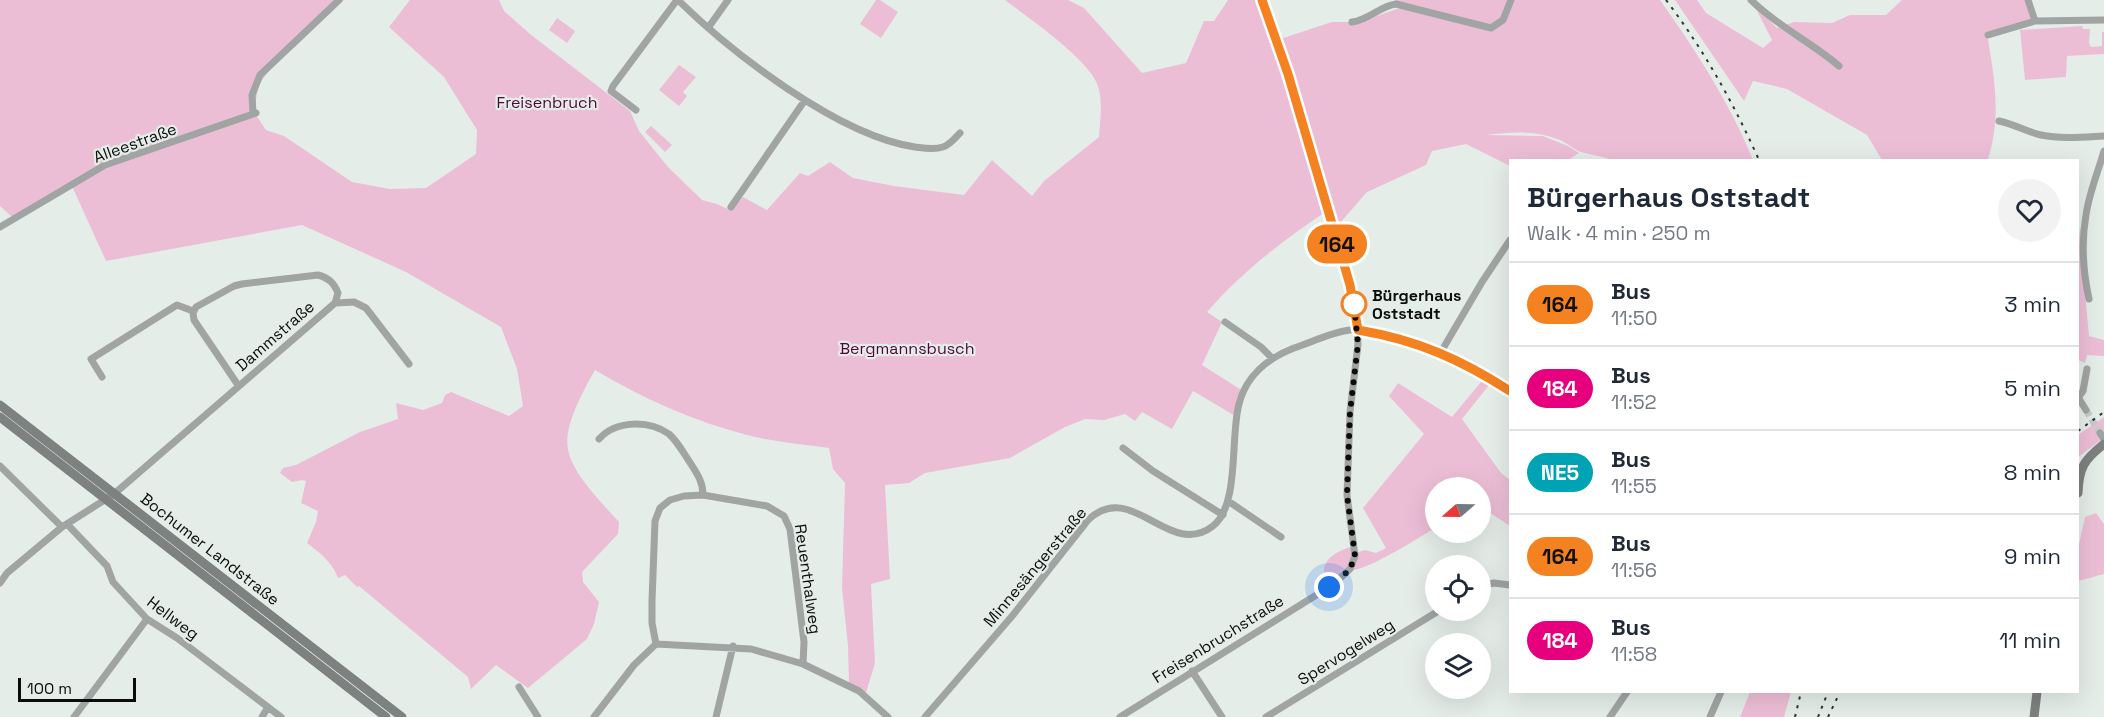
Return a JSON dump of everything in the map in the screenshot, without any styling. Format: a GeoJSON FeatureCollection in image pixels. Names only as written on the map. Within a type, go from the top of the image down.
{"type":"FeatureCollection","features":[{"type":"Feature","properties":{"kind":"main road","name":"Bochumer Landstraße"},"geometry":{"type":"LineString","coordinates":[[0,405],[386,717]]}},
{"type":"Feature","properties":{"kind":"main road","name":"Bochumer Landstraße"},"geometry":{"type":"LineString","coordinates":[[0,417],[110,496],[402,717]]}},
{"type":"Feature","properties":{"kind":"main road"},"geometry":{"type":"LineString","coordinates":[[2079,482],[2080,470],[2084,462],[2104,444]]}},
{"type":"Feature","properties":{"kind":"main road"},"geometry":{"type":"LineString","coordinates":[[2034,717],[2037,693]]}},
{"type":"Feature","properties":{"kind":"street","name":"Alleestraße"},"geometry":{"type":"LineString","coordinates":[[0,227],[105,165],[255,114],[252,95],[260,75],[339,0]]}},
{"type":"Feature","properties":{"kind":"street"},"geometry":{"type":"LineString","coordinates":[[636,110],[611,92],[613,86],[678,0],[708,28],[805,100],[877,136],[907,146],[931,149],[943,147],[960,133]]}},
{"type":"Feature","properties":{"kind":"street"},"geometry":{"type":"LineString","coordinates":[[708,28],[728,0]]}},
{"type":"Feature","properties":{"kind":"street"},"geometry":{"type":"LineString","coordinates":[[1262,0],[1288,74],[1350,285],[1358,330]]}},
{"type":"Feature","properties":{"kind":"street"},"geometry":{"type":"LineString","coordinates":[[1352,22],[1367,18],[1387,6],[1396,4],[1491,28],[1503,20],[1511,0]]}},
{"type":"Feature","properties":{"kind":"street"},"geometry":{"type":"LineString","coordinates":[[1751,0],[1773,20],[1814,45],[1839,66]]}},
{"type":"Feature","properties":{"kind":"street"},"geometry":{"type":"LineString","coordinates":[[2028,0],[2035,21]]}},
{"type":"Feature","properties":{"kind":"street"},"geometry":{"type":"LineString","coordinates":[[1988,35],[2035,21],[2104,20]]}},
{"type":"Feature","properties":{"kind":"street"},"geometry":{"type":"LineString","coordinates":[[731,207],[805,100]]}},
{"type":"Feature","properties":{"kind":"street"},"geometry":{"type":"LineString","coordinates":[[1999,122],[2054,137],[2104,136]]}},
{"type":"Feature","properties":{"kind":"street"},"geometry":{"type":"LineString","coordinates":[[2089,299],[2083,244],[2086,213],[2104,151]]}},
{"type":"Feature","properties":{"kind":"street"},"geometry":{"type":"LineString","coordinates":[[1441,352],[1509,242]]}},
{"type":"Feature","properties":{"kind":"street","name":"Dammstraße"},"geometry":{"type":"LineString","coordinates":[[0,583],[3,571],[64,526],[110,496],[335,303],[338,292],[327,278],[318,275],[234,286],[200,303],[193,311],[194,320],[238,386]]}},
{"type":"Feature","properties":{"kind":"street"},"geometry":{"type":"LineString","coordinates":[[335,303],[354,302],[366,308],[409,364]]}},
{"type":"Feature","properties":{"kind":"street"},"geometry":{"type":"LineString","coordinates":[[102,377],[91,359],[177,305],[193,311]]}},
{"type":"Feature","properties":{"kind":"street"},"geometry":{"type":"LineString","coordinates":[[1225,322],[1261,346],[1272,357]]}},
{"type":"Feature","properties":{"kind":"street"},"geometry":{"type":"LineString","coordinates":[[1123,448],[1153,471],[1223,515],[1228,501],[1239,402],[1251,378],[1272,357],[1340,332],[1358,330],[1400,339],[1441,352],[1466,364],[1509,390]]}},
{"type":"Feature","properties":{"kind":"street","name":"Freisenbruchstraße"},"geometry":{"type":"LineString","coordinates":[[1120,717],[1334,584],[1346,574],[1354,559],[1347,486],[1350,412],[1358,330]]}},
{"type":"Feature","properties":{"kind":"street"},"geometry":{"type":"LineString","coordinates":[[2079,397],[2083,391],[2087,369]]}},
{"type":"Feature","properties":{"kind":"street"},"geometry":{"type":"LineString","coordinates":[[2079,400],[2086,410]]}},
{"type":"Feature","properties":{"kind":"street"},"geometry":{"type":"LineString","coordinates":[[599,440],[605,432],[631,424],[647,424],[659,428],[671,436],[698,475],[703,486],[703,495]]}},
{"type":"Feature","properties":{"kind":"street","name":"Hellweg"},"geometry":{"type":"LineString","coordinates":[[0,466],[107,566],[113,582],[147,620],[177,638],[281,717]]}},
{"type":"Feature","properties":{"kind":"street","name":"Reuenthalweg"},"geometry":{"type":"LineString","coordinates":[[656,644],[651,602],[655,521],[660,508],[670,500],[684,496],[703,495],[767,506],[784,516],[790,529],[804,642],[803,664]]}},
{"type":"Feature","properties":{"kind":"street"},"geometry":{"type":"LineString","coordinates":[[1228,501],[1281,537]]}},
{"type":"Feature","properties":{"kind":"street","name":"Minnesängerstraße"},"geometry":{"type":"LineString","coordinates":[[925,717],[1097,512],[1123,507],[1177,534],[1185,535],[1208,530],[1223,515]]}},
{"type":"Feature","properties":{"kind":"street"},"geometry":{"type":"LineString","coordinates":[[1491,584],[1509,585]]}},
{"type":"Feature","properties":{"kind":"street","name":"Spervogelweg"},"geometry":{"type":"LineString","coordinates":[[1266,717],[1425,619]]}},
{"type":"Feature","properties":{"kind":"street"},"geometry":{"type":"LineString","coordinates":[[74,717],[147,620]]}},
{"type":"Feature","properties":{"kind":"street"},"geometry":{"type":"LineString","coordinates":[[594,717],[634,665],[656,644],[751,648],[803,664],[859,691],[888,717]]}},
{"type":"Feature","properties":{"kind":"street"},"geometry":{"type":"LineString","coordinates":[[716,717],[733,646]]}},
{"type":"Feature","properties":{"kind":"street"},"geometry":{"type":"LineString","coordinates":[[1192,671],[1222,717]]}},
{"type":"Feature","properties":{"kind":"street"},"geometry":{"type":"LineString","coordinates":[[519,687],[538,717]]}},
{"type":"Feature","properties":{"kind":"street"},"geometry":{"type":"LineString","coordinates":[[1610,717],[1626,693]]}},
{"type":"Feature","properties":{"kind":"street"},"geometry":{"type":"LineString","coordinates":[[1710,717],[1721,693]]}},
{"type":"Feature","properties":{"kind":"street"},"geometry":{"type":"LineString","coordinates":[[261,717],[268,707]]}},
{"type":"Feature","properties":{"kind":"green space"},"geometry":{"type":"Polygon","coordinates":[[[0,0],[344,0],[276,62],[259,84],[255,105],[256,115],[266,130],[284,136],[352,182],[390,189],[426,188],[476,154],[477,130],[444,77],[389,27],[410,0],[499,0],[504,11],[530,34],[630,111],[639,131],[668,167],[702,200],[730,210],[743,197],[767,210],[800,173],[808,176],[830,162],[853,178],[964,195],[992,160],[1032,196],[1044,181],[1099,137],[1100,98],[1098,86],[1083,64],[1057,40],[1005,0],[1068,0],[1084,8],[1142,73],[1186,63],[1204,21],[1214,21],[1228,0],[1258,0],[1277,40],[1332,22],[1359,22],[1400,8],[1395,0],[1660,0],[1711,78],[1734,118],[1753,159],[1609,159],[1581,152],[1560,140],[1533,133],[1486,135],[1543,136],[1579,153],[1570,159],[1509,159],[1509,166],[1466,144],[1432,151],[1426,165],[1367,192],[1333,231],[1327,211],[1264,257],[1207,312],[1222,322],[1202,365],[1243,391],[1237,417],[1193,391],[1172,429],[1142,412],[1135,421],[1125,414],[1104,420],[1085,419],[1065,427],[1010,458],[925,473],[909,483],[885,485],[890,579],[871,584],[875,663],[865,696],[849,685],[848,646],[842,588],[845,483],[833,469],[829,448],[757,437],[707,423],[650,399],[595,370],[571,419],[567,440],[575,468],[619,522],[618,534],[582,572],[583,582],[599,602],[594,624],[587,639],[528,688],[496,665],[471,689],[468,677],[345,575],[338,578],[329,563],[307,543],[318,511],[301,503],[306,481],[292,482],[280,473],[283,468],[296,465],[360,432],[398,419],[396,403],[423,410],[442,403],[445,395],[451,392],[509,416],[523,406],[517,369],[501,327],[406,272],[302,225],[106,261],[71,184],[12,217],[0,206],[0,0]]]}},
{"type":"Feature","properties":{"kind":"green space"},"geometry":{"type":"Polygon","coordinates":[[[876,0],[880,0],[898,12],[881,38],[860,24],[876,0]]]}},
{"type":"Feature","properties":{"kind":"green space"},"geometry":{"type":"Polygon","coordinates":[[[1675,0],[1697,0],[1706,13],[1763,48],[1772,40],[1754,5],[1777,28],[1794,22],[1832,23],[1850,15],[1886,15],[1902,0],[2026,0],[2034,21],[1987,33],[1996,111],[1988,159],[1881,159],[1867,135],[1787,89],[1753,81],[1744,101],[1675,0]]]}},
{"type":"Feature","properties":{"kind":"green space"},"geometry":{"type":"Polygon","coordinates":[[[557,18],[575,31],[567,43],[549,30],[557,18]]]}},
{"type":"Feature","properties":{"kind":"green space"},"geometry":{"type":"Polygon","coordinates":[[[2082,26],[2083,29],[2090,29],[2091,47],[2102,46],[2102,32],[2104,32],[2104,54],[2067,56],[2066,77],[2025,80],[2020,30],[2082,26]]]}},
{"type":"Feature","properties":{"kind":"green space"},"geometry":{"type":"Polygon","coordinates":[[[679,65],[696,77],[683,92],[687,96],[679,106],[659,90],[679,65]]]}},
{"type":"Feature","properties":{"kind":"green space"},"geometry":{"type":"Polygon","coordinates":[[[651,126],[672,145],[665,152],[645,132],[651,126]]]}},
{"type":"Feature","properties":{"kind":"green space"},"geometry":{"type":"Polygon","coordinates":[[[2079,228],[2089,336],[2104,340],[2104,356],[2087,355],[2085,363],[2079,360],[2079,228]]]}},
{"type":"Feature","properties":{"kind":"green space"},"geometry":{"type":"Polygon","coordinates":[[[1486,376],[1493,380],[1462,419],[1501,473],[1509,479],[1509,525],[1491,514],[1491,477],[1425,477],[1425,534],[1367,566],[1349,570],[1329,587],[1324,572],[1328,560],[1333,556],[1354,546],[1355,553],[1365,550],[1376,553],[1386,548],[1363,508],[1424,434],[1389,396],[1398,383],[1452,417],[1486,376]]]}},
{"type":"Feature","properties":{"kind":"green space"},"geometry":{"type":"Polygon","coordinates":[[[2104,417],[2104,438],[2079,456],[2079,434],[2104,417]]]}},
{"type":"Feature","properties":{"kind":"green space"},"geometry":{"type":"Polygon","coordinates":[[[2096,513],[2104,524],[2104,574],[2079,581],[2079,544],[2085,517],[2096,513]]]}},
{"type":"Feature","properties":{"kind":"green space"},"geometry":{"type":"Polygon","coordinates":[[[1750,693],[1791,693],[1784,717],[1740,717],[1750,693]]]}},
{"type":"Feature","properties":{"kind":"tunnel"},"geometry":{"type":"LineString","coordinates":[[2086,410],[2100,433]]}},
{"type":"Feature","properties":{"kind":"railway"},"geometry":{"type":"LineString","coordinates":[[1666,0],[1693,38],[1717,78],[1759,159]]}},
{"type":"Feature","properties":{"kind":"railway"},"geometry":{"type":"LineString","coordinates":[[2079,430],[2104,412]]}},
{"type":"Feature","properties":{"kind":"railway"},"geometry":{"type":"LineString","coordinates":[[1795,717],[1801,693]]}},
{"type":"Feature","properties":{"kind":"railway"},"geometry":{"type":"LineString","coordinates":[[1818,717],[1828,693]]}},
{"type":"Feature","properties":{"kind":"railway"},"geometry":{"type":"LineString","coordinates":[[1828,717],[1840,693]]}},
{"type":"Feature","properties":{"kind":"bus line","name":"164"},"geometry":{"type":"LineString","coordinates":[[1262,0],[1288,74],[1350,285],[1358,330],[1400,339],[1441,352],[1466,364],[1509,390]]}},
{"type":"Feature","properties":{"kind":"place","name":"Bürgerhaus Oststadt"},"geometry":{"type":"Point","coordinates":[1354,304]}},
{"type":"Feature","properties":{"kind":"route"},"geometry":{"type":"LineString","coordinates":[[1329,587],[1346,574],[1355,556],[1347,495],[1350,412],[1358,344],[1354,304]]}},
{"type":"Feature","properties":{"kind":"park label","name":"Freisenbruch"},"geometry":{"type":"Point","coordinates":[547,102]}},
{"type":"Feature","properties":{"kind":"park label","name":"Bergmannsbusch"},"geometry":{"type":"Point","coordinates":[907,348]}}]}
